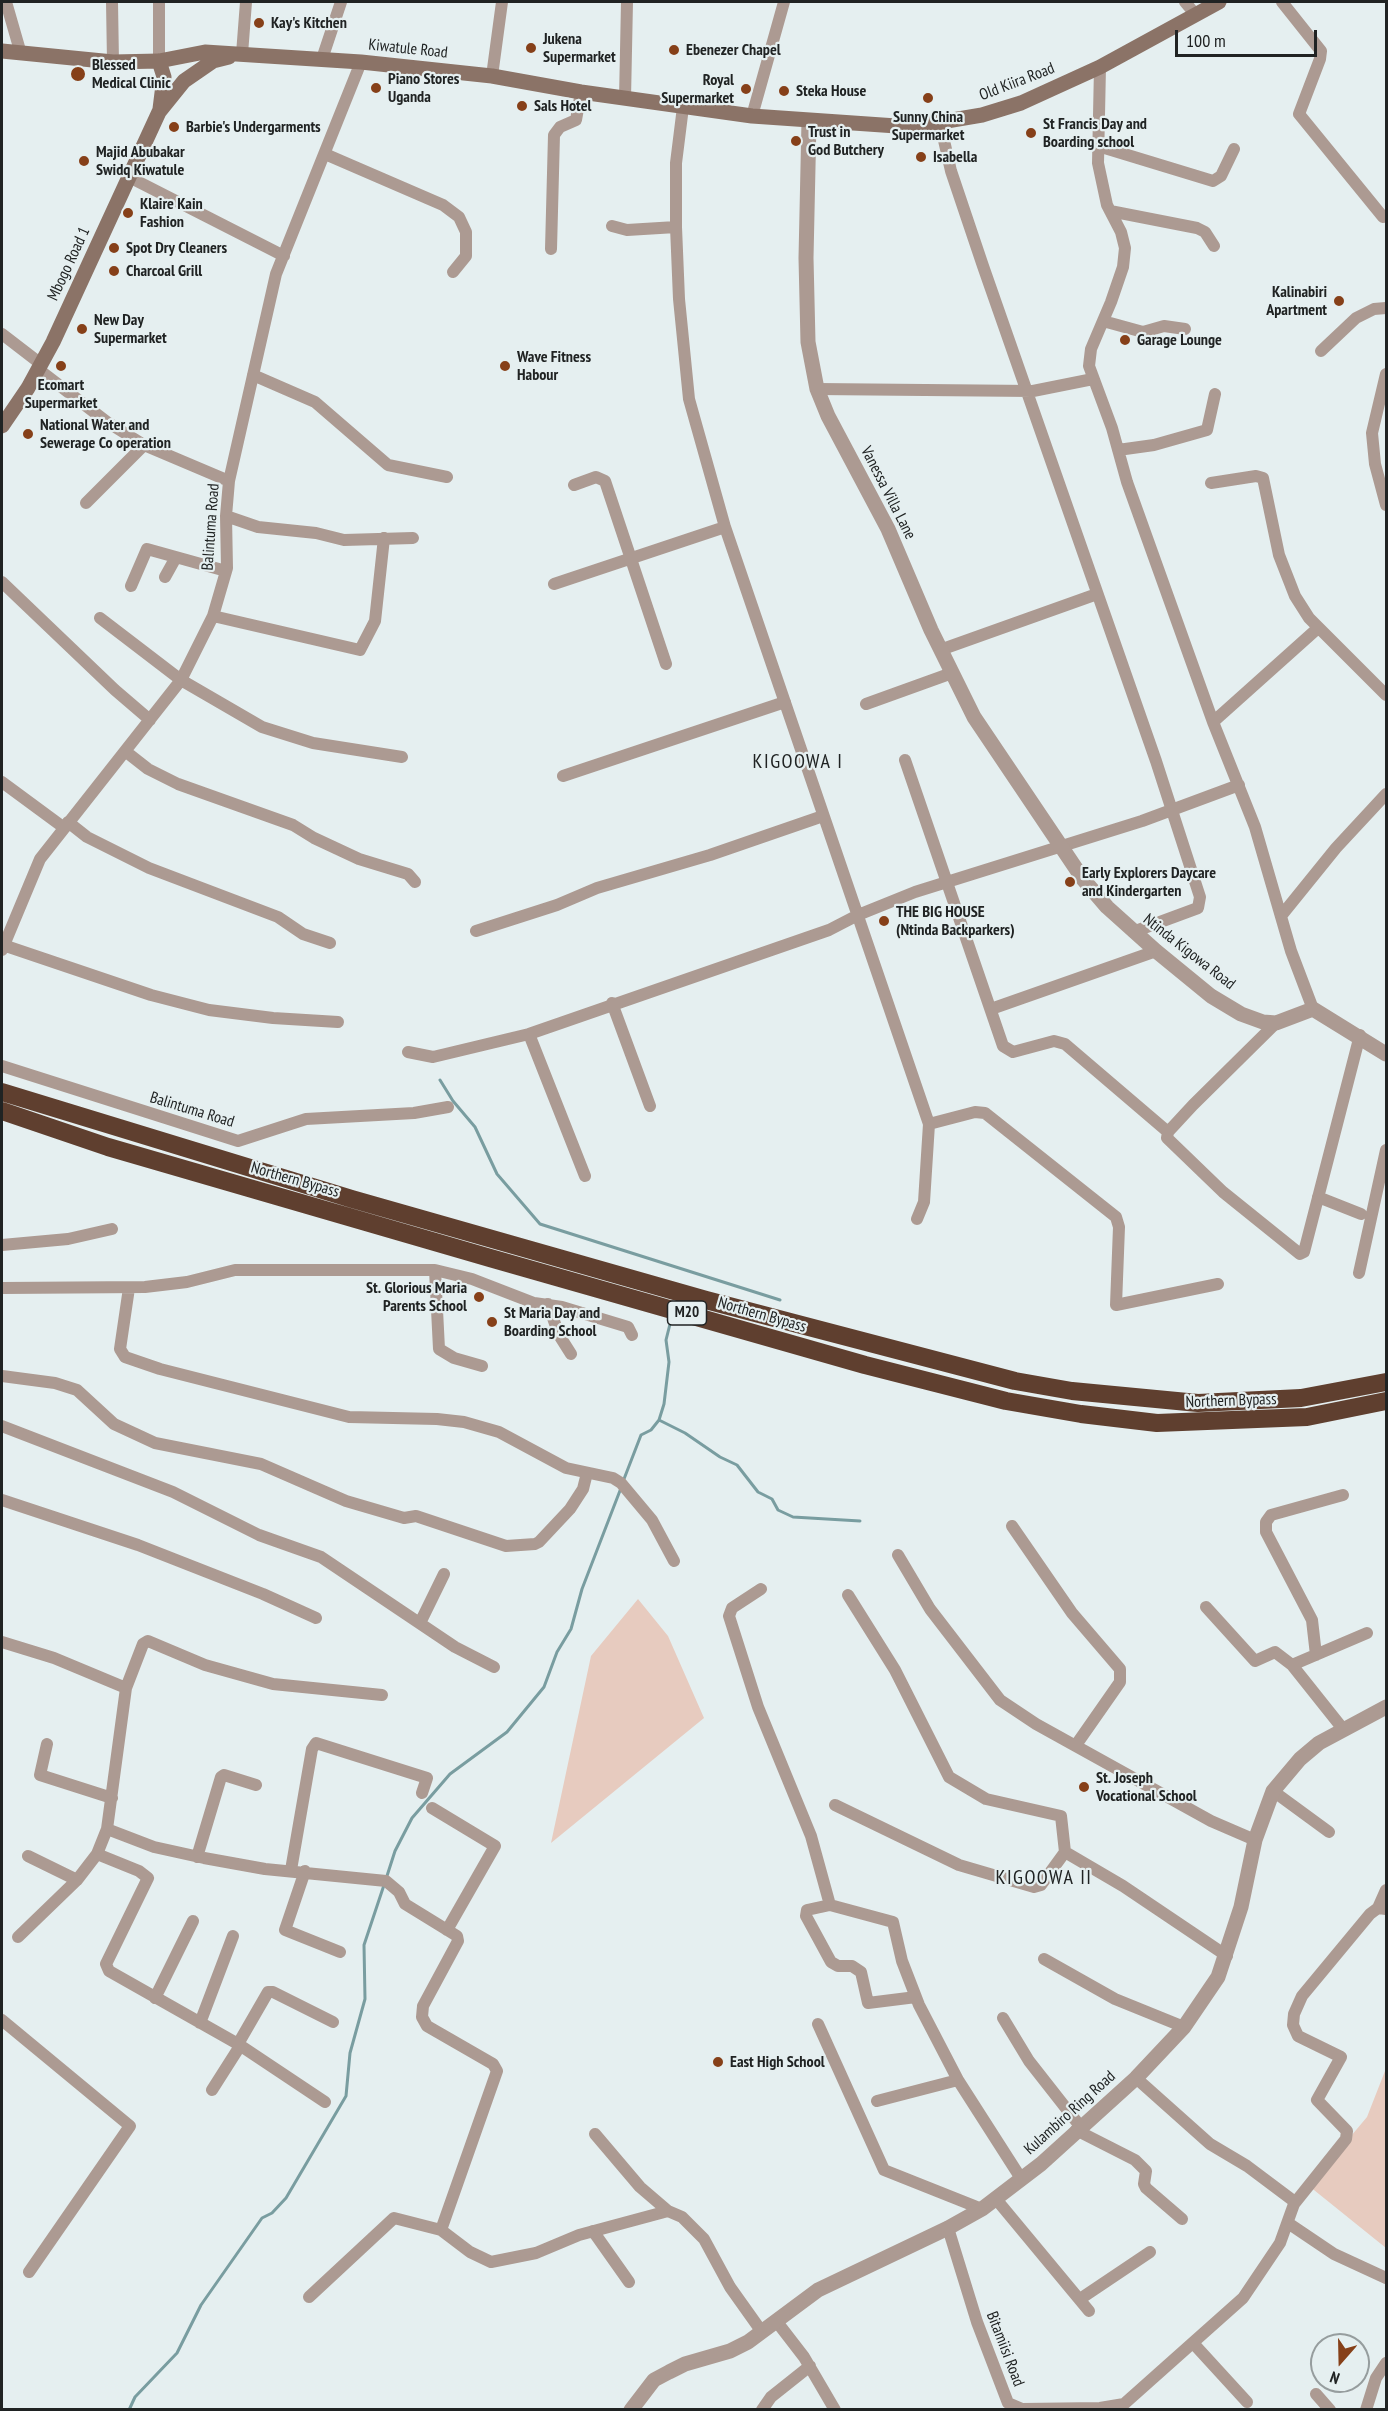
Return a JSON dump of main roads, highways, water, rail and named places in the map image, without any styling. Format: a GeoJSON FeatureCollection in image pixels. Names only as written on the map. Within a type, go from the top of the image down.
{"type":"FeatureCollection","features":[{"type":"Feature","properties":{"kind":"highway","name":"Northern Bypass"},"geometry":{"type":"LineString","coordinates":[[2,1092],[352,1199],[672,1291],[1015,1381],[1072,1391],[1198,1404],[1301,1398],[1386,1382]]}},
{"type":"Feature","properties":{"kind":"highway","name":"Northern Bypass"},"geometry":{"type":"LineString","coordinates":[[2,1111],[108,1147],[490,1258],[866,1365],[1006,1401],[1081,1414],[1157,1423],[1307,1417],[1386,1401]]}},
{"type":"Feature","properties":{"kind":"main road","name":"Old Kiira Road"},"geometry":{"type":"LineString","coordinates":[[809,121],[888,127],[940,123],[981,115],[1021,103],[1100,67],[1219,2]]}},
{"type":"Feature","properties":{"kind":"main road","name":"Kiwatule Road"},"geometry":{"type":"LineString","coordinates":[[2,51],[113,62],[159,61],[205,52],[361,62],[492,76],[625,99],[809,121]]}},
{"type":"Feature","properties":{"kind":"main road","name":"Mbogo Road 1"},"geometry":{"type":"LineString","coordinates":[[2,426],[39,366],[86,273],[159,112],[184,81],[193,74],[213,61],[243,54]]}},
{"type":"Feature","properties":{"kind":"main road","name":"Mbogo Road 1"},"geometry":{"type":"LineString","coordinates":[[159,61],[164,77],[159,112]]}},
{"type":"Feature","properties":{"kind":"waterway"},"geometry":{"type":"LineString","coordinates":[[440,1080],[453,1101],[475,1127],[497,1174],[540,1224],[780,1300]]}},
{"type":"Feature","properties":{"kind":"waterway"},"geometry":{"type":"LineString","coordinates":[[624,1479],[641,1435],[651,1430],[659,1420],[664,1404],[669,1362],[666,1340],[670,1324]]}},
{"type":"Feature","properties":{"kind":"waterway"},"geometry":{"type":"LineString","coordinates":[[659,1420],[737,1465],[758,1492],[772,1499],[778,1510],[793,1517],[860,1521]]}},
{"type":"Feature","properties":{"kind":"waterway"},"geometry":{"type":"LineString","coordinates":[[386,1879],[395,1851],[412,1818],[450,1774],[507,1732],[544,1687],[557,1652],[571,1629],[582,1589],[621,1488]]}},
{"type":"Feature","properties":{"kind":"waterway"},"geometry":{"type":"LineString","coordinates":[[129,2410],[135,2397],[177,2353],[201,2305],[262,2218],[272,2213],[286,2198],[346,2096],[350,2053],[365,1999],[364,1945],[384,1885]]}},
{"type":"Feature","properties":{"kind":"place","name":"Kay's Kitchen"},"geometry":{"type":"Point","coordinates":[259,23]}},
{"type":"Feature","properties":{"kind":"place","name":"Jukena Supermarket"},"geometry":{"type":"Point","coordinates":[531,48]}},
{"type":"Feature","properties":{"kind":"place","name":"Ebenezer Chapel"},"geometry":{"type":"Point","coordinates":[674,50]}},
{"type":"Feature","properties":{"kind":"place","name":"Blessed Medical Clinic"},"geometry":{"type":"Point","coordinates":[78,74]}},
{"type":"Feature","properties":{"kind":"place","name":"Piano Stores Uganda"},"geometry":{"type":"Point","coordinates":[376,88]}},
{"type":"Feature","properties":{"kind":"place","name":"Royal Supermarket"},"geometry":{"type":"Point","coordinates":[746,89]}},
{"type":"Feature","properties":{"kind":"place","name":"Steka House"},"geometry":{"type":"Point","coordinates":[784,91]}},
{"type":"Feature","properties":{"kind":"place","name":"Sunny China Supermarket"},"geometry":{"type":"Point","coordinates":[928,98]}},
{"type":"Feature","properties":{"kind":"place","name":"Sals Hotel"},"geometry":{"type":"Point","coordinates":[522,106]}},
{"type":"Feature","properties":{"kind":"place","name":"Barbie's Undergarments"},"geometry":{"type":"Point","coordinates":[174,127]}},
{"type":"Feature","properties":{"kind":"place","name":"St Francis Day and Boarding school"},"geometry":{"type":"Point","coordinates":[1031,133]}},
{"type":"Feature","properties":{"kind":"place","name":"Trust in God Butchery"},"geometry":{"type":"Point","coordinates":[796,141]}},
{"type":"Feature","properties":{"kind":"place","name":"Isabella"},"geometry":{"type":"Point","coordinates":[921,157]}},
{"type":"Feature","properties":{"kind":"place","name":"Majid Abubakar Swidq Kiwatule"},"geometry":{"type":"Point","coordinates":[84,161]}},
{"type":"Feature","properties":{"kind":"place","name":"Klaire Kain Fashion"},"geometry":{"type":"Point","coordinates":[128,213]}},
{"type":"Feature","properties":{"kind":"place","name":"Spot Dry Cleaners"},"geometry":{"type":"Point","coordinates":[114,248]}},
{"type":"Feature","properties":{"kind":"place","name":"Charcoal Grill"},"geometry":{"type":"Point","coordinates":[114,271]}},
{"type":"Feature","properties":{"kind":"place","name":"Kalinabiri Apartment"},"geometry":{"type":"Point","coordinates":[1339,301]}},
{"type":"Feature","properties":{"kind":"place","name":"New Day Supermarket"},"geometry":{"type":"Point","coordinates":[82,329]}},
{"type":"Feature","properties":{"kind":"place","name":"Garage Lounge"},"geometry":{"type":"Point","coordinates":[1125,340]}},
{"type":"Feature","properties":{"kind":"place","name":"Ecomart Supermarket"},"geometry":{"type":"Point","coordinates":[61,366]}},
{"type":"Feature","properties":{"kind":"place","name":"Wave Fitness Habour"},"geometry":{"type":"Point","coordinates":[505,366]}},
{"type":"Feature","properties":{"kind":"place","name":"National Water and Sewerage Co operation"},"geometry":{"type":"Point","coordinates":[28,434]}},
{"type":"Feature","properties":{"kind":"place","name":"Early Explorers Daycare and Kindergarten"},"geometry":{"type":"Point","coordinates":[1070,882]}},
{"type":"Feature","properties":{"kind":"place","name":"THE BIG HOUSE (Ntinda Backparkers)"},"geometry":{"type":"Point","coordinates":[884,921]}},
{"type":"Feature","properties":{"kind":"place","name":"St. Glorious Maria Parents School"},"geometry":{"type":"Point","coordinates":[479,1297]}},
{"type":"Feature","properties":{"kind":"place","name":"St Maria Day and Boarding School"},"geometry":{"type":"Point","coordinates":[492,1322]}},
{"type":"Feature","properties":{"kind":"place","name":"St. Joseph Vocational School"},"geometry":{"type":"Point","coordinates":[1084,1787]}},
{"type":"Feature","properties":{"kind":"place","name":"East High School"},"geometry":{"type":"Point","coordinates":[718,2062]}},
{"type":"Feature","properties":{"kind":"district","name":"KIGOOWA I"},"geometry":{"type":"Point","coordinates":[798,762]}},
{"type":"Feature","properties":{"kind":"district","name":"KIGOOWA II"},"geometry":{"type":"Point","coordinates":[1044,1878]}}]}
